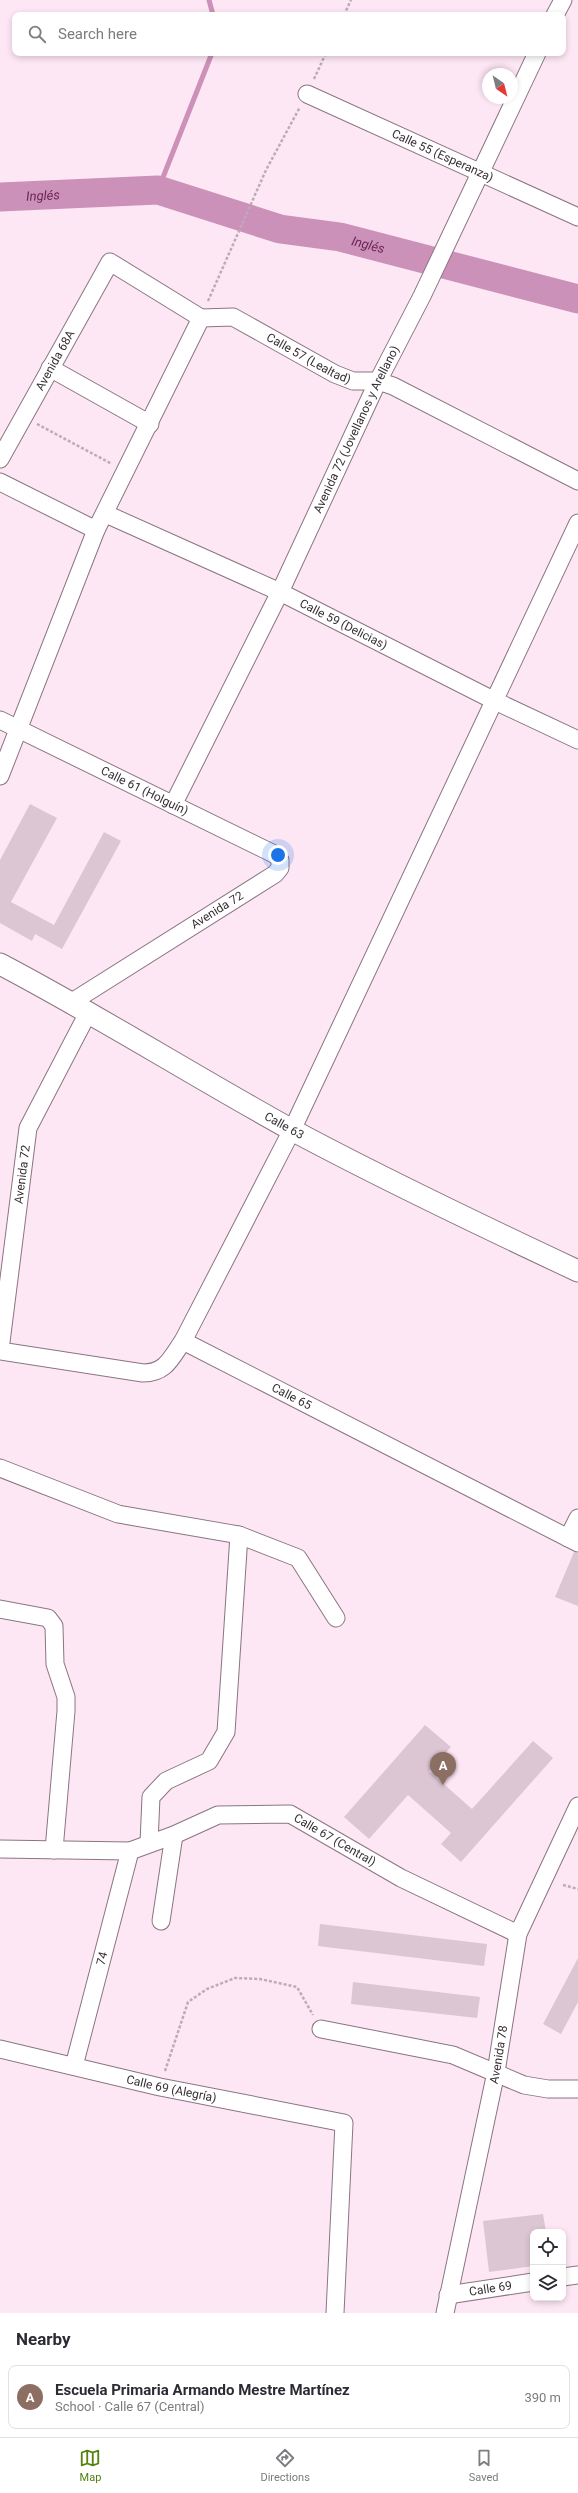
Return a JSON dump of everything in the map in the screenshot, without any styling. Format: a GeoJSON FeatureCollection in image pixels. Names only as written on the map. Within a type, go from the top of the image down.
{"type":"FeatureCollection","features":[{"type":"Feature","properties":{"kind":"main road","name":"Calle 63"},"geometry":{"type":"LineString","coordinates":[[0,964],[81,1007],[292,1130],[483,1226],[578,1271]]}},
{"type":"Feature","properties":{"kind":"street"},"geometry":{"type":"LineString","coordinates":[[557,12],[563,0]]}},
{"type":"Feature","properties":{"kind":"street","name":"Avenida 72 (Jovellanos y Arellano)"},"geometry":{"type":"LineString","coordinates":[[174,805],[280,592],[378,381],[422,296],[478,173],[536,56]]}},
{"type":"Feature","properties":{"kind":"street","name":"Calle 55 (Esperanza)"},"geometry":{"type":"LineString","coordinates":[[307,94],[478,173],[578,217]]}},
{"type":"Feature","properties":{"kind":"street","name":"Avenida 68A"},"geometry":{"type":"LineString","coordinates":[[0,459],[110,262],[201,318]]}},
{"type":"Feature","properties":{"kind":"street","name":"Calle 57 (Lealtad)"},"geometry":{"type":"LineString","coordinates":[[201,318],[233,317],[335,374],[353,381],[378,381],[393,386],[578,481]]}},
{"type":"Feature","properties":{"kind":"street"},"geometry":{"type":"LineString","coordinates":[[0,776],[96,530],[106,514],[201,318]]}},
{"type":"Feature","properties":{"kind":"street"},"geometry":{"type":"LineString","coordinates":[[50,368],[150,424]]}},
{"type":"Feature","properties":{"kind":"street"},"geometry":{"type":"LineString","coordinates":[[0,482],[96,530]]}},
{"type":"Feature","properties":{"kind":"street","name":"Calle 59 (Delicias)"},"geometry":{"type":"LineString","coordinates":[[106,514],[280,592],[493,700],[578,740]]}},
{"type":"Feature","properties":{"kind":"street"},"geometry":{"type":"LineString","coordinates":[[0,1351],[152,1373],[158,1372],[166,1365],[183,1341],[292,1130],[493,700],[578,523]]}},
{"type":"Feature","properties":{"kind":"street","name":"Calle 61 (Holguín)"},"geometry":{"type":"LineString","coordinates":[[0,720],[276,855],[280,860],[280,868]]}},
{"type":"Feature","properties":{"kind":"street","name":"Avenida 72"},"geometry":{"type":"LineString","coordinates":[[0,1351],[28,1128],[81,1007],[275,874],[280,868]]}},
{"type":"Feature","properties":{"kind":"street","name":"Calle 65"},"geometry":{"type":"LineString","coordinates":[[183,1341],[573,1540]]}},
{"type":"Feature","properties":{"kind":"street"},"geometry":{"type":"LineString","coordinates":[[0,1468],[118,1514],[239,1535],[298,1558],[336,1618]]}},
{"type":"Feature","properties":{"kind":"street"},"geometry":{"type":"LineString","coordinates":[[573,1540],[578,1518]]}},
{"type":"Feature","properties":{"kind":"street"},"geometry":{"type":"LineString","coordinates":[[149,1843],[150,1797],[166,1781],[209,1761],[226,1732],[239,1535]]}},
{"type":"Feature","properties":{"kind":"street"},"geometry":{"type":"LineString","coordinates":[[0,1609],[48,1618],[52,1621],[54,1626],[55,1664],[66,1697],[54,1850]]}},
{"type":"Feature","properties":{"kind":"street","name":"Avenida 78"},"geometry":{"type":"LineString","coordinates":[[445,2313],[496,2072],[518,1934],[578,1806]]}},
{"type":"Feature","properties":{"kind":"street","name":"Calle 67 (Central)"},"geometry":{"type":"LineString","coordinates":[[0,1849],[130,1851],[174,1835],[218,1814],[290,1814],[400,1878],[518,1934]]}},
{"type":"Feature","properties":{"kind":"street"},"geometry":{"type":"LineString","coordinates":[[162,1921],[174,1835]]}},
{"type":"Feature","properties":{"kind":"street","name":"74"},"geometry":{"type":"LineString","coordinates":[[74,2066],[130,1851]]}},
{"type":"Feature","properties":{"kind":"street"},"geometry":{"type":"LineString","coordinates":[[321,2029],[433,2050],[496,2072],[524,2084],[548,2089],[578,2089]]}},
{"type":"Feature","properties":{"kind":"street","name":"Calle 69 (Alegría)"},"geometry":{"type":"LineString","coordinates":[[0,2049],[160,2087],[344,2123],[335,2313]]}},
{"type":"Feature","properties":{"kind":"street"},"geometry":{"type":"LineString","coordinates":[[566,2276],[578,2274]]}},
{"type":"Feature","properties":{"kind":"street","name":"Calle 69"},"geometry":{"type":"LineString","coordinates":[[448,2295],[530,2282]]}},
{"type":"Feature","properties":{"kind":"path"},"geometry":{"type":"LineString","coordinates":[[345,12],[351,0]]}},
{"type":"Feature","properties":{"kind":"path"},"geometry":{"type":"LineString","coordinates":[[201,318],[266,170],[307,94],[325,56]]}},
{"type":"Feature","properties":{"kind":"path"},"geometry":{"type":"LineString","coordinates":[[23,417],[127,471]]}},
{"type":"Feature","properties":{"kind":"path"},"geometry":{"type":"LineString","coordinates":[[563,1885],[578,1889]]}},
{"type":"Feature","properties":{"kind":"path"},"geometry":{"type":"LineString","coordinates":[[160,2087],[188,2002],[207,1989],[235,1978],[260,1979],[297,1987],[321,2029]]}},
{"type":"Feature","properties":{"kind":"building"},"geometry":{"type":"Polygon","coordinates":[[[30,804],[57,818],[11,902],[54,925],[104,832],[121,841],[62,949],[35,934],[32,941],[0,923],[0,860],[30,804]]]}},
{"type":"Feature","properties":{"kind":"building"},"geometry":{"type":"Polygon","coordinates":[[[574,1552],[578,1553],[578,1606],[555,1597],[574,1552]]]}},
{"type":"Feature","properties":{"kind":"building"},"geometry":{"type":"Polygon","coordinates":[[[425,1725],[451,1747],[429,1771],[472,1809],[533,1741],[553,1758],[461,1862],[441,1844],[451,1833],[408,1795],[369,1839],[344,1817],[425,1725]]]}},
{"type":"Feature","properties":{"kind":"building"},"geometry":{"type":"Polygon","coordinates":[[[320,1924],[487,1944],[484,1966],[318,1946],[320,1924]]]}},
{"type":"Feature","properties":{"kind":"building"},"geometry":{"type":"Polygon","coordinates":[[[578,1958],[578,2002],[561,2034],[543,2024],[578,1958]]]}},
{"type":"Feature","properties":{"kind":"building"},"geometry":{"type":"Polygon","coordinates":[[[353,1982],[480,1997],[477,2018],[351,2004],[353,1982]]]}},
{"type":"Feature","properties":{"kind":"building"},"geometry":{"type":"Polygon","coordinates":[[[543,2214],[546,2229],[530,2229],[530,2266],[489,2272],[483,2221],[543,2214]]]}},
{"type":"Feature","properties":{"kind":"waterway","name":"Inglés"},"geometry":{"type":"LineString","coordinates":[[209,0],[212,12]]}},
{"type":"Feature","properties":{"kind":"waterway","name":"Inglés"},"geometry":{"type":"LineString","coordinates":[[158,190],[211,56]]}},
{"type":"Feature","properties":{"kind":"waterway","name":"Inglés"},"geometry":{"type":"LineString","coordinates":[[0,197],[158,190],[280,229],[340,237],[578,299]]}},
{"type":"Feature","properties":{"kind":"place","name":"Escuela Primaria Armando Mestre Martínez"},"geometry":{"type":"Point","coordinates":[443,1785]}}]}
